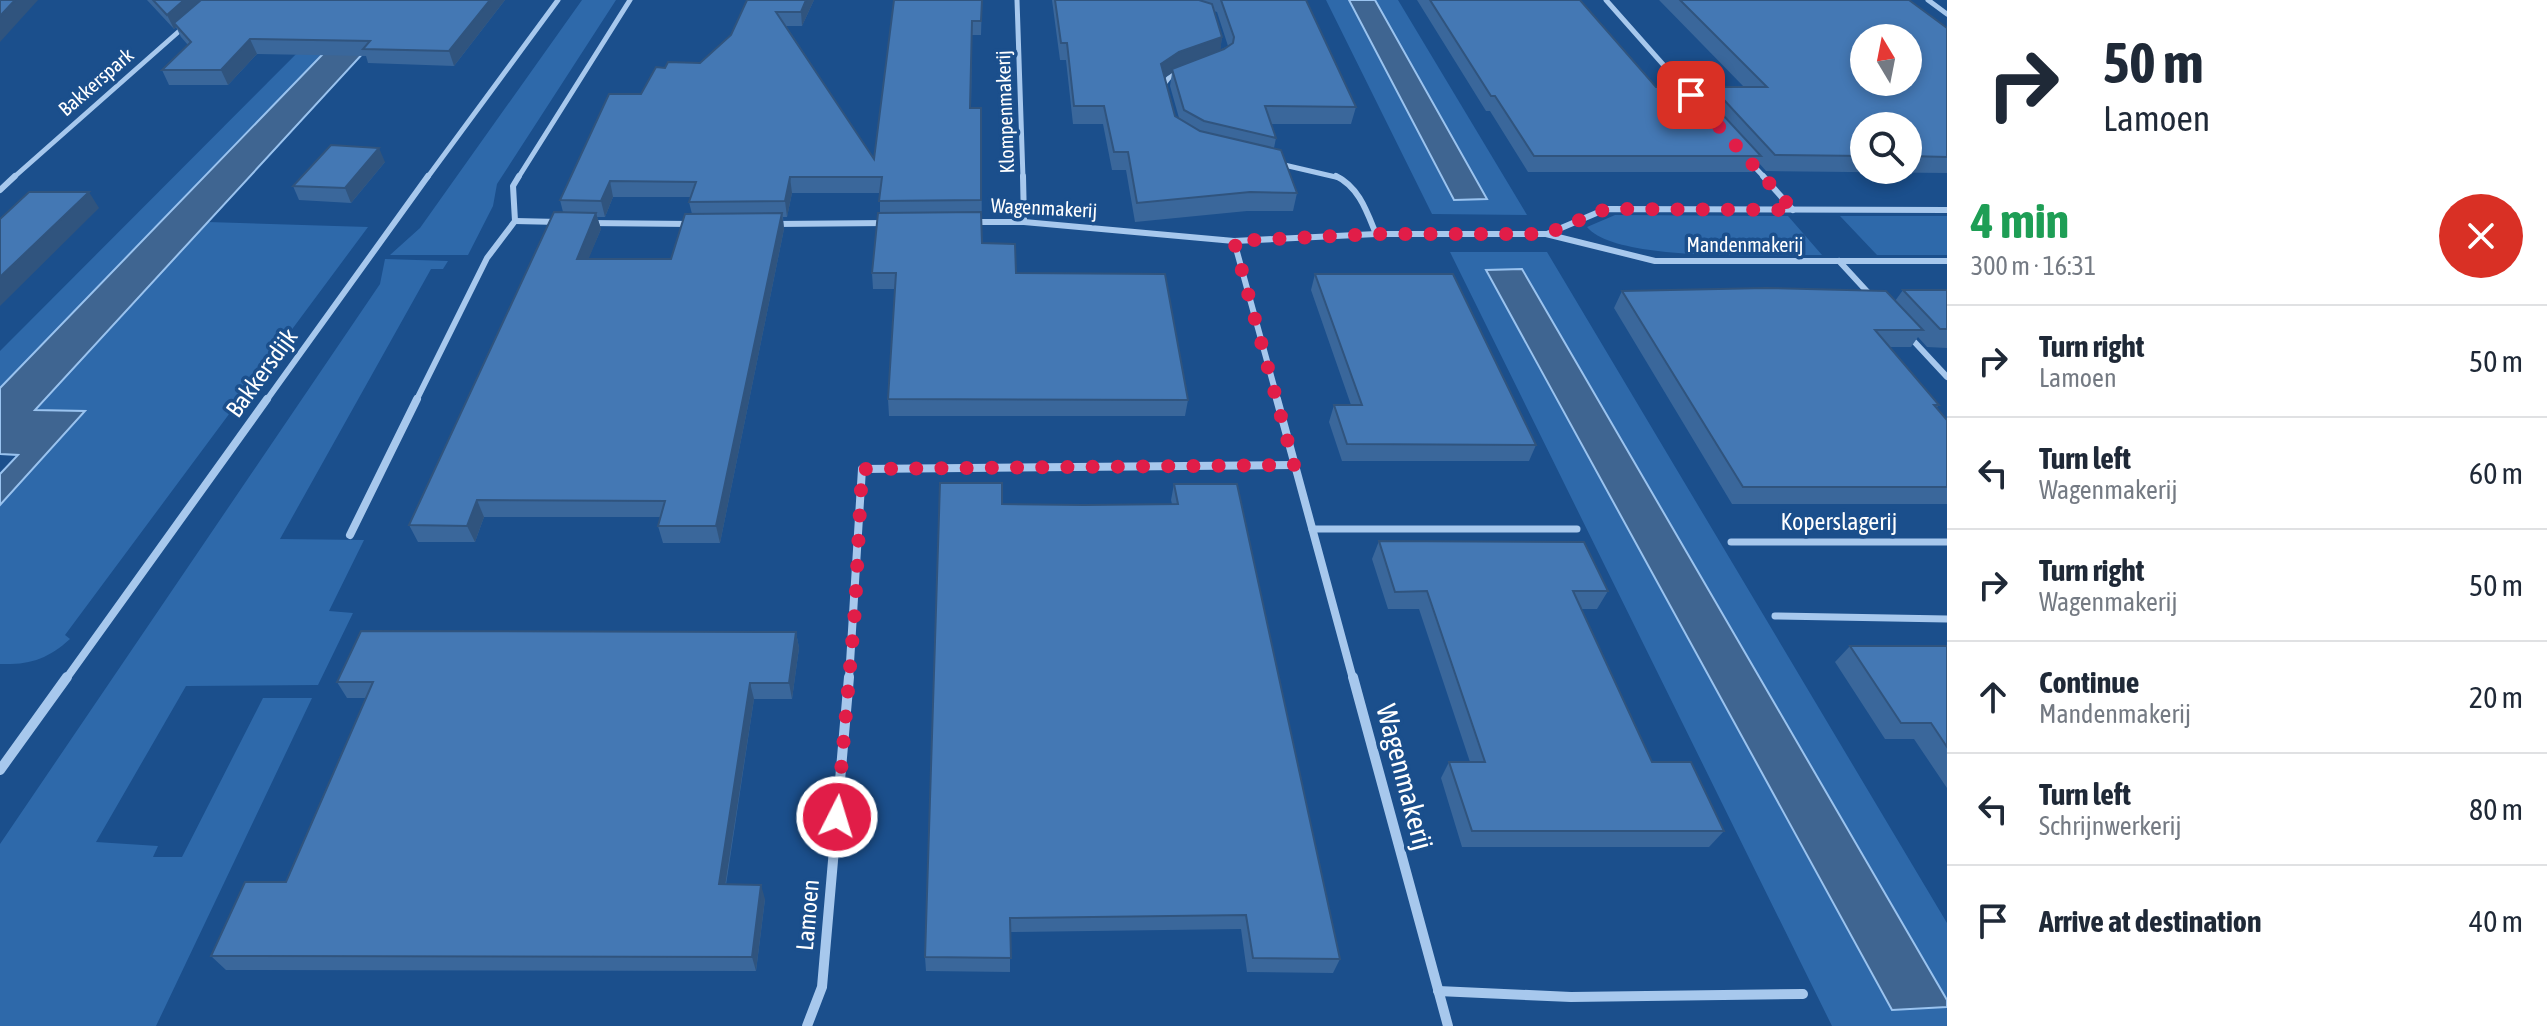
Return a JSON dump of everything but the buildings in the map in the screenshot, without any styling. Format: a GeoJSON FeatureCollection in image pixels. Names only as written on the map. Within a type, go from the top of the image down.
{"type":"FeatureCollection","features":[{"type":"Feature","properties":{"kind":"street","name":"Bakkersdijk"},"geometry":{"type":"LineString","coordinates":[[0,770],[558,0]]}},
{"type":"Feature","properties":{"kind":"street"},"geometry":{"type":"LineString","coordinates":[[350,535],[487,258],[515,221],[513,186],[630,0]]}},
{"type":"Feature","properties":{"kind":"street","name":"Klompenmakerij"},"geometry":{"type":"LineString","coordinates":[[1017,0],[1024,222]]}},
{"type":"Feature","properties":{"kind":"street"},"geometry":{"type":"LineString","coordinates":[[1606,0],[1701,106]]}},
{"type":"Feature","properties":{"kind":"street"},"geometry":{"type":"LineString","coordinates":[[1928,0],[1947,14]]}},
{"type":"Feature","properties":{"kind":"street","name":"Bakkerspark"},"geometry":{"type":"LineString","coordinates":[[0,190],[192,19]]}},
{"type":"Feature","properties":{"kind":"street"},"geometry":{"type":"LineString","coordinates":[[1167,96],[1164,84],[1171,75],[1195,70]]}},
{"type":"Feature","properties":{"kind":"street"},"geometry":{"type":"LineString","coordinates":[[1742,152],[1793,210]]}},
{"type":"Feature","properties":{"kind":"street"},"geometry":{"type":"LineString","coordinates":[[1267,162],[1340,176],[1360,194],[1376,234]]}},
{"type":"Feature","properties":{"kind":"street","name":"Mandenmakerij"},"geometry":{"type":"LineString","coordinates":[[1546,234],[1606,209],[1947,210]]}},
{"type":"Feature","properties":{"kind":"street"},"geometry":{"type":"LineString","coordinates":[[515,221],[563,222]]}},
{"type":"Feature","properties":{"kind":"street","name":"Wagenmakerij"},"geometry":{"type":"LineString","coordinates":[[963,223],[1024,222],[1234,241],[1376,234]]}},
{"type":"Feature","properties":{"kind":"street"},"geometry":{"type":"LineString","coordinates":[[578,223],[703,224]]}},
{"type":"Feature","properties":{"kind":"street"},"geometry":{"type":"LineString","coordinates":[[763,224],[902,223]]}},
{"type":"Feature","properties":{"kind":"street","name":"Mandenmakerij"},"geometry":{"type":"LineString","coordinates":[[1376,234],[1546,234],[1655,261],[1947,261]]}},
{"type":"Feature","properties":{"kind":"street","name":"Wagenmakerij"},"geometry":{"type":"LineString","coordinates":[[1234,241],[1448,1026]]}},
{"type":"Feature","properties":{"kind":"street"},"geometry":{"type":"LineString","coordinates":[[1839,261],[1882,308]]}},
{"type":"Feature","properties":{"kind":"street"},"geometry":{"type":"LineString","coordinates":[[1904,331],[1947,377]]}},
{"type":"Feature","properties":{"kind":"street","name":"Lamoen"},"geometry":{"type":"LineString","coordinates":[[807,1026],[822,987],[855,610],[862,469],[1294,465]]}},
{"type":"Feature","properties":{"kind":"street"},"geometry":{"type":"LineString","coordinates":[[1312,529],[1577,529]]}},
{"type":"Feature","properties":{"kind":"street","name":"Koperslagerij"},"geometry":{"type":"LineString","coordinates":[[1731,542],[1947,542]]}},
{"type":"Feature","properties":{"kind":"street"},"geometry":{"type":"LineString","coordinates":[[1775,616],[1947,619]]}},
{"type":"Feature","properties":{"kind":"street"},"geometry":{"type":"LineString","coordinates":[[1438,991],[1571,997],[1803,994]]}},
{"type":"Feature","properties":{"kind":"shaded area"},"geometry":{"type":"Polygon","coordinates":[[[350,0],[375,0],[0,388],[0,351],[350,0]]]}},
{"type":"Feature","properties":{"kind":"shaded area"},"geometry":{"type":"Polygon","coordinates":[[[375,0],[412,0],[35,410],[85,411],[0,505],[0,474],[18,455],[0,454],[0,388],[375,0]]]}},
{"type":"Feature","properties":{"kind":"shaded area"},"geometry":{"type":"Polygon","coordinates":[[[582,0],[616,0],[497,184],[493,206],[468,255],[390,255],[420,228],[582,0]]]}},
{"type":"Feature","properties":{"kind":"shaded area"},"geometry":{"type":"Polygon","coordinates":[[[1326,0],[1349,0],[1453,200],[1486,199],[1375,0],[1398,0],[1527,215],[1432,214],[1326,0]]]}},
{"type":"Feature","properties":{"kind":"shaded area"},"geometry":{"type":"Polygon","coordinates":[[[1349,0],[1375,0],[1487,199],[1454,200],[1349,0]]]}},
{"type":"Feature","properties":{"kind":"shaded area"},"geometry":{"type":"Polygon","coordinates":[[[1615,215],[1788,216],[1822,255],[1661,251],[1604,238],[1587,227],[1615,215]]]}},
{"type":"Feature","properties":{"kind":"shaded area"},"geometry":{"type":"Polygon","coordinates":[[[1840,216],[1947,216],[1947,255],[1877,255],[1840,216]]]}},
{"type":"Feature","properties":{"kind":"shaded area"},"geometry":{"type":"Polygon","coordinates":[[[208,222],[368,227],[65,635],[70,639],[38,659],[0,664],[0,505],[84,411],[34,411],[208,222]]]}},
{"type":"Feature","properties":{"kind":"shaded area"},"geometry":{"type":"Polygon","coordinates":[[[1450,252],[1547,252],[1947,923],[1947,1000],[1522,269],[1486,270],[1892,1010],[1947,1007],[1947,1026],[1832,1026],[1450,252]]]}},
{"type":"Feature","properties":{"kind":"shaded area"},"geometry":{"type":"Polygon","coordinates":[[[385,259],[448,261],[443,269],[431,269],[280,539],[364,540],[329,611],[353,613],[318,685],[186,686],[96,842],[158,846],[153,857],[182,857],[263,698],[312,698],[156,1026],[0,1026],[0,844],[380,284],[385,259]]]}},
{"type":"Feature","properties":{"kind":"shaded area"},"geometry":{"type":"Polygon","coordinates":[[[1522,269],[1947,1000],[1947,1007],[1892,1010],[1486,270],[1522,269]]]}},
{"type":"Feature","properties":{"kind":"route"},"geometry":{"type":"LineString","coordinates":[[837,817],[855,610],[862,469],[1294,465],[1234,241],[1376,234],[1546,234],[1606,209],[1793,210],[1691,95]]}}]}
